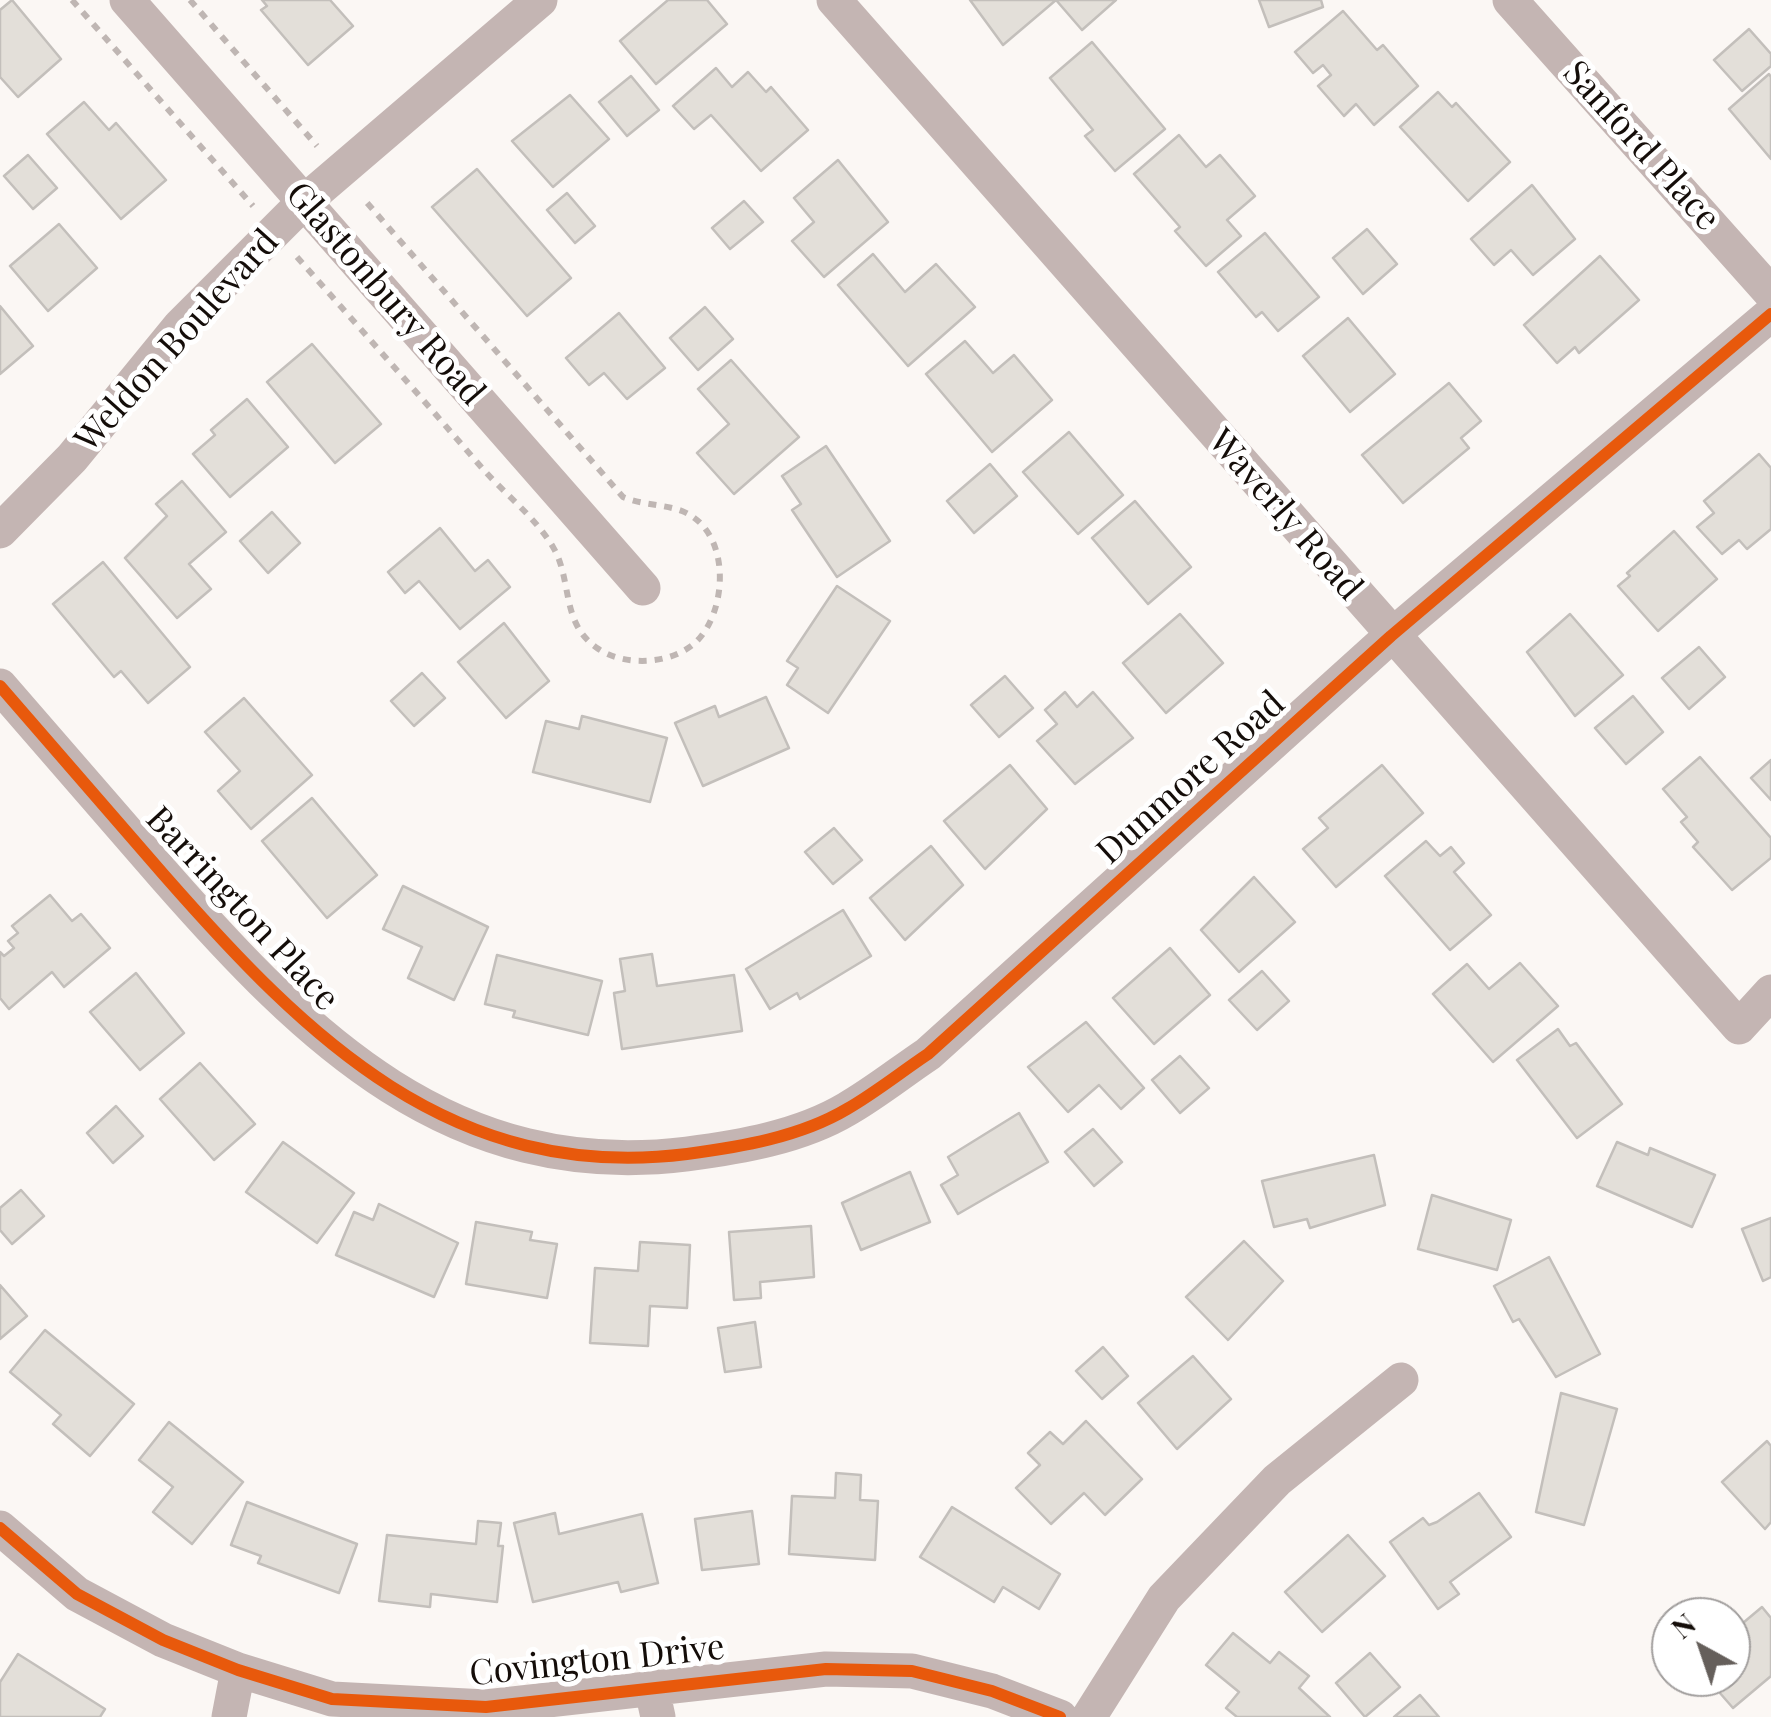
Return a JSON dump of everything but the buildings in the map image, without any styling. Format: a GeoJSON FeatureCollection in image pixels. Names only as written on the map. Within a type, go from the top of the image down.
{"type":"FeatureCollection","features":[{"type":"Feature","properties":{"kind":"street","name":"Glastonbury Road"},"geometry":{"type":"LineString","coordinates":[[127,0],[644,588]]}},
{"type":"Feature","properties":{"kind":"street","name":"Weldon Boulevard"},"geometry":{"type":"LineString","coordinates":[[0,531],[72,458],[180,326],[304,202],[540,0]]}},
{"type":"Feature","properties":{"kind":"street","name":"Waverly Road"},"geometry":{"type":"LineString","coordinates":[[834,0],[1739,1027],[1771,992]]}},
{"type":"Feature","properties":{"kind":"street","name":"Sanford Place"},"geometry":{"type":"LineString","coordinates":[[1510,0],[1771,293]]}},
{"type":"Feature","properties":{"kind":"street","name":"Dunmore Road"},"geometry":{"type":"LineString","coordinates":[[591,1154],[654,1158],[747,1146],[844,1111],[943,1041],[1391,636],[1771,314]]}},
{"type":"Feature","properties":{"kind":"street","name":"Barrington Place"},"geometry":{"type":"LineString","coordinates":[[0,686],[216,934],[297,1018],[388,1089],[475,1131],[554,1153],[591,1154]]}},
{"type":"Feature","properties":{"kind":"street"},"geometry":{"type":"LineString","coordinates":[[1089,1717],[1164,1598],[1277,1480],[1401,1380]]}},
{"type":"Feature","properties":{"kind":"street","name":"Covington Drive"},"geometry":{"type":"LineString","coordinates":[[0,1528],[76,1594],[163,1640],[238,1670],[332,1698],[486,1707],[655,1701],[826,1669],[912,1671],[992,1691],[1060,1717]]}},
{"type":"Feature","properties":{"kind":"street"},"geometry":{"type":"LineString","coordinates":[[230,1717],[238,1670]]}},
{"type":"Feature","properties":{"kind":"cycle path"},"geometry":{"type":"LineString","coordinates":[[0,686],[218,935],[330,1043],[391,1086],[456,1121],[526,1146],[603,1157],[687,1154],[749,1144],[829,1119],[928,1054],[1391,636],[1771,314]]}},
{"type":"Feature","properties":{"kind":"cycle path"},"geometry":{"type":"LineString","coordinates":[[0,1528],[77,1594],[163,1640],[238,1670],[332,1699],[486,1707],[826,1669],[912,1671],[992,1691],[1060,1717]]}}]}
